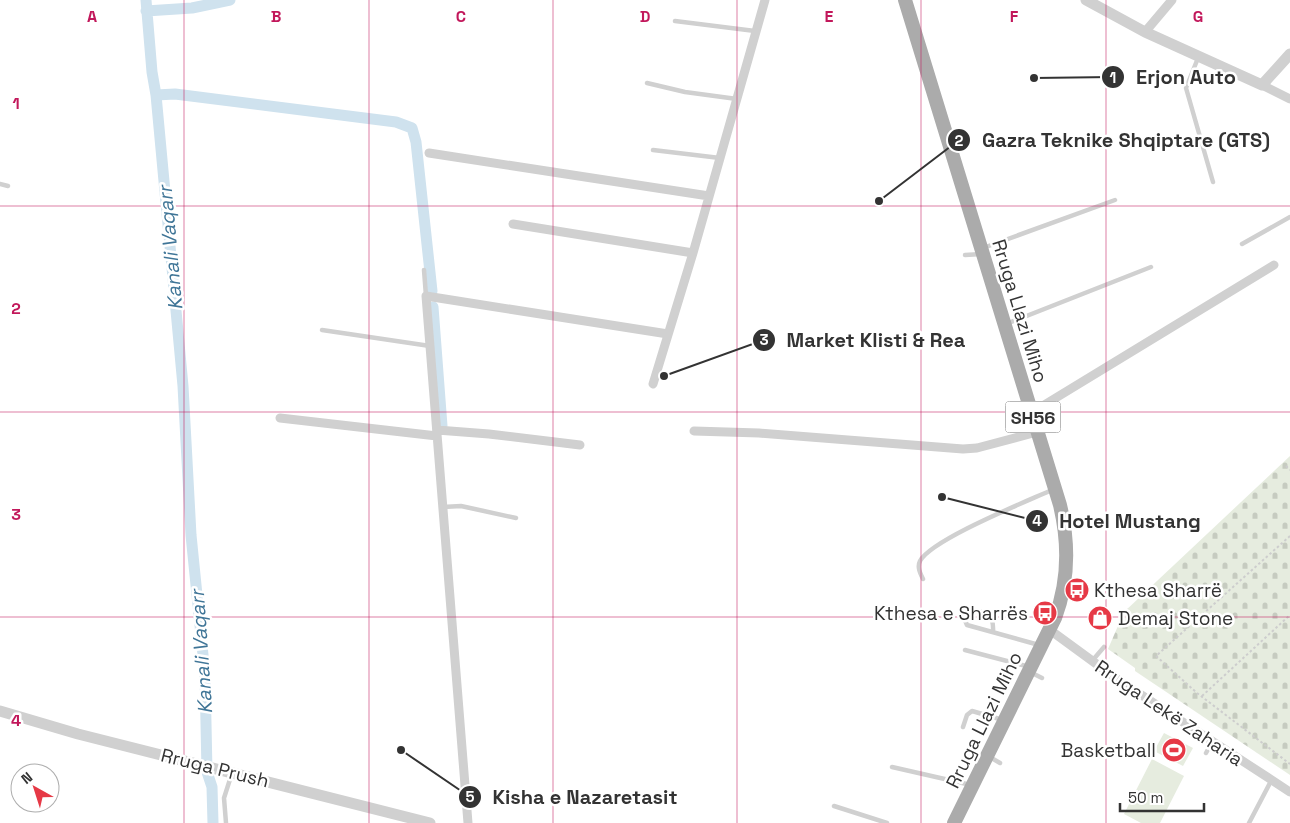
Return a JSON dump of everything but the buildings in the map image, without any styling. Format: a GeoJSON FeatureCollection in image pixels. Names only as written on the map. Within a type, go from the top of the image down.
{"type":"FeatureCollection","features":[{"type":"Feature","properties":{"kind":"main road","name":"Rruga Llazi Miho"},"geometry":{"type":"LineString","coordinates":[[906,0],[1055,489],[1065,530],[1066,573],[1058,611],[954,823]]}},
{"type":"Feature","properties":{"kind":"street"},"geometry":{"type":"LineString","coordinates":[[653,384],[738,99],[765,0]]}},
{"type":"Feature","properties":{"kind":"street"},"geometry":{"type":"LineString","coordinates":[[1086,0],[1198,58],[1290,99]]}},
{"type":"Feature","properties":{"kind":"street"},"geometry":{"type":"LineString","coordinates":[[1145,32],[1172,0]]}},
{"type":"Feature","properties":{"kind":"street"},"geometry":{"type":"LineString","coordinates":[[1262,85],[1290,54]]}},
{"type":"Feature","properties":{"kind":"street"},"geometry":{"type":"LineString","coordinates":[[429,153],[709,196]]}},
{"type":"Feature","properties":{"kind":"street"},"geometry":{"type":"LineString","coordinates":[[513,224],[693,253]]}},
{"type":"Feature","properties":{"kind":"street"},"geometry":{"type":"LineString","coordinates":[[1031,413],[1274,265]]}},
{"type":"Feature","properties":{"kind":"street"},"geometry":{"type":"LineString","coordinates":[[468,823],[426,296],[668,334]]}},
{"type":"Feature","properties":{"kind":"street"},"geometry":{"type":"LineString","coordinates":[[280,418],[437,433],[489,434],[580,445]]}},
{"type":"Feature","properties":{"kind":"street"},"geometry":{"type":"LineString","coordinates":[[694,431],[758,433],[963,449],[977,448],[1037,432]]}},
{"type":"Feature","properties":{"kind":"street","name":"Rruga Lekë Zaharia"},"geometry":{"type":"LineString","coordinates":[[1050,630],[1092,661],[1290,792]]}},
{"type":"Feature","properties":{"kind":"street","name":"Rruga Prush"},"geometry":{"type":"LineString","coordinates":[[0,711],[202,766],[233,772],[430,823]]}},
{"type":"Feature","properties":{"kind":"lane"},"geometry":{"type":"LineString","coordinates":[[675,21],[756,32]]}},
{"type":"Feature","properties":{"kind":"lane"},"geometry":{"type":"LineString","coordinates":[[1198,58],[1186,88],[1213,182]]}},
{"type":"Feature","properties":{"kind":"lane"},"geometry":{"type":"LineString","coordinates":[[647,83],[685,92],[738,99]]}},
{"type":"Feature","properties":{"kind":"lane"},"geometry":{"type":"LineString","coordinates":[[654,150],[720,158]]}},
{"type":"Feature","properties":{"kind":"lane"},"geometry":{"type":"LineString","coordinates":[[0,184],[8,186]]}},
{"type":"Feature","properties":{"kind":"lane"},"geometry":{"type":"LineString","coordinates":[[965,255],[982,251],[1115,200]]}},
{"type":"Feature","properties":{"kind":"lane"},"geometry":{"type":"LineString","coordinates":[[1242,244],[1290,217]]}},
{"type":"Feature","properties":{"kind":"lane"},"geometry":{"type":"LineString","coordinates":[[1005,325],[1152,267]]}},
{"type":"Feature","properties":{"kind":"lane"},"geometry":{"type":"LineString","coordinates":[[424,270],[426,296]]}},
{"type":"Feature","properties":{"kind":"lane"},"geometry":{"type":"LineString","coordinates":[[322,330],[430,346]]}},
{"type":"Feature","properties":{"kind":"lane"},"geometry":{"type":"LineString","coordinates":[[923,579],[918,567],[921,560],[933,547],[1004,511],[1055,489]]}},
{"type":"Feature","properties":{"kind":"lane"},"geometry":{"type":"LineString","coordinates":[[443,507],[461,506],[516,518]]}},
{"type":"Feature","properties":{"kind":"lane"},"geometry":{"type":"LineString","coordinates":[[993,632],[993,622],[988,614],[975,610],[964,618],[967,625],[1042,646]]}},
{"type":"Feature","properties":{"kind":"lane"},"geometry":{"type":"LineString","coordinates":[[1092,661],[1104,646]]}},
{"type":"Feature","properties":{"kind":"lane"},"geometry":{"type":"LineString","coordinates":[[966,650],[1030,669],[1042,678]]}},
{"type":"Feature","properties":{"kind":"lane"},"geometry":{"type":"LineString","coordinates":[[963,728],[967,715],[972,711],[1004,721]]}},
{"type":"Feature","properties":{"kind":"lane"},"geometry":{"type":"LineString","coordinates":[[1206,753],[1212,742]]}},
{"type":"Feature","properties":{"kind":"lane"},"geometry":{"type":"LineString","coordinates":[[987,756],[1000,763]]}},
{"type":"Feature","properties":{"kind":"lane"},"geometry":{"type":"LineString","coordinates":[[892,767],[972,785]]}},
{"type":"Feature","properties":{"kind":"lane"},"geometry":{"type":"LineString","coordinates":[[226,823],[224,798],[233,772]]}},
{"type":"Feature","properties":{"kind":"lane"},"geometry":{"type":"LineString","coordinates":[[1249,823],[1271,781]]}},
{"type":"Feature","properties":{"kind":"lane"},"geometry":{"type":"LineString","coordinates":[[834,806],[887,823]]}},
{"type":"Feature","properties":{"kind":"path"},"geometry":{"type":"LineString","coordinates":[[1286,466],[1290,470]]}},
{"type":"Feature","properties":{"kind":"path"},"geometry":{"type":"LineString","coordinates":[[1290,536],[1156,656],[1202,696],[1290,764]]}},
{"type":"Feature","properties":{"kind":"path"},"geometry":{"type":"LineString","coordinates":[[1202,696],[1290,615]]}},
{"type":"Feature","properties":{"kind":"green space"},"geometry":{"type":"Polygon","coordinates":[[[1290,456],[1290,775],[1135,671],[1135,668],[1108,649],[1124,612],[1290,456]]]}},
{"type":"Feature","properties":{"kind":"green space","name":"Basketball"},"geometry":{"type":"Polygon","coordinates":[[[1164,733],[1193,748],[1183,766],[1154,751],[1164,733]]]}},
{"type":"Feature","properties":{"kind":"green space"},"geometry":{"type":"Polygon","coordinates":[[[1152,759],[1184,776],[1160,823],[1141,823],[1124,814],[1152,759]]]}},
{"type":"Feature","properties":{"kind":"waterway"},"geometry":{"type":"LineString","coordinates":[[146,0],[152,72],[156,95]]}},
{"type":"Feature","properties":{"kind":"waterway"},"geometry":{"type":"LineString","coordinates":[[146,11],[192,8],[230,0]]}},
{"type":"Feature","properties":{"kind":"waterway","name":"Kanali Vaqarr"},"geometry":{"type":"LineString","coordinates":[[213,823],[212,787],[207,772],[205,675],[191,535],[183,386],[156,95],[175,94],[396,122],[412,128],[416,142],[432,291]]}},
{"type":"Feature","properties":{"kind":"waterway"},"geometry":{"type":"LineString","coordinates":[[433,307],[442,426]]}},
{"type":"Feature","properties":{"kind":"place","name":"Erjon Auto"},"geometry":{"type":"Point","coordinates":[1034,78]}},
{"type":"Feature","properties":{"kind":"place","name":"Gazra Teknike Shqiptare (GTS)"},"geometry":{"type":"Point","coordinates":[879,201]}},
{"type":"Feature","properties":{"kind":"place","name":"Market Klisti & Rea"},"geometry":{"type":"Point","coordinates":[664,376]}},
{"type":"Feature","properties":{"kind":"place","name":"Hotel Mustang"},"geometry":{"type":"Point","coordinates":[942,497]}},
{"type":"Feature","properties":{"kind":"place","name":"Kthesa Sharrë"},"geometry":{"type":"Point","coordinates":[1077,590]}},
{"type":"Feature","properties":{"kind":"place","name":"Kthesa e Sharrës"},"geometry":{"type":"Point","coordinates":[1045,613]}},
{"type":"Feature","properties":{"kind":"place","name":"Demaj Stone"},"geometry":{"type":"Point","coordinates":[1100,618]}},
{"type":"Feature","properties":{"kind":"place","name":"Kisha e Nazaretasit"},"geometry":{"type":"Point","coordinates":[401,750]}},
{"type":"Feature","properties":{"kind":"place","name":"Basketball"},"geometry":{"type":"Point","coordinates":[1174,750]}}]}
